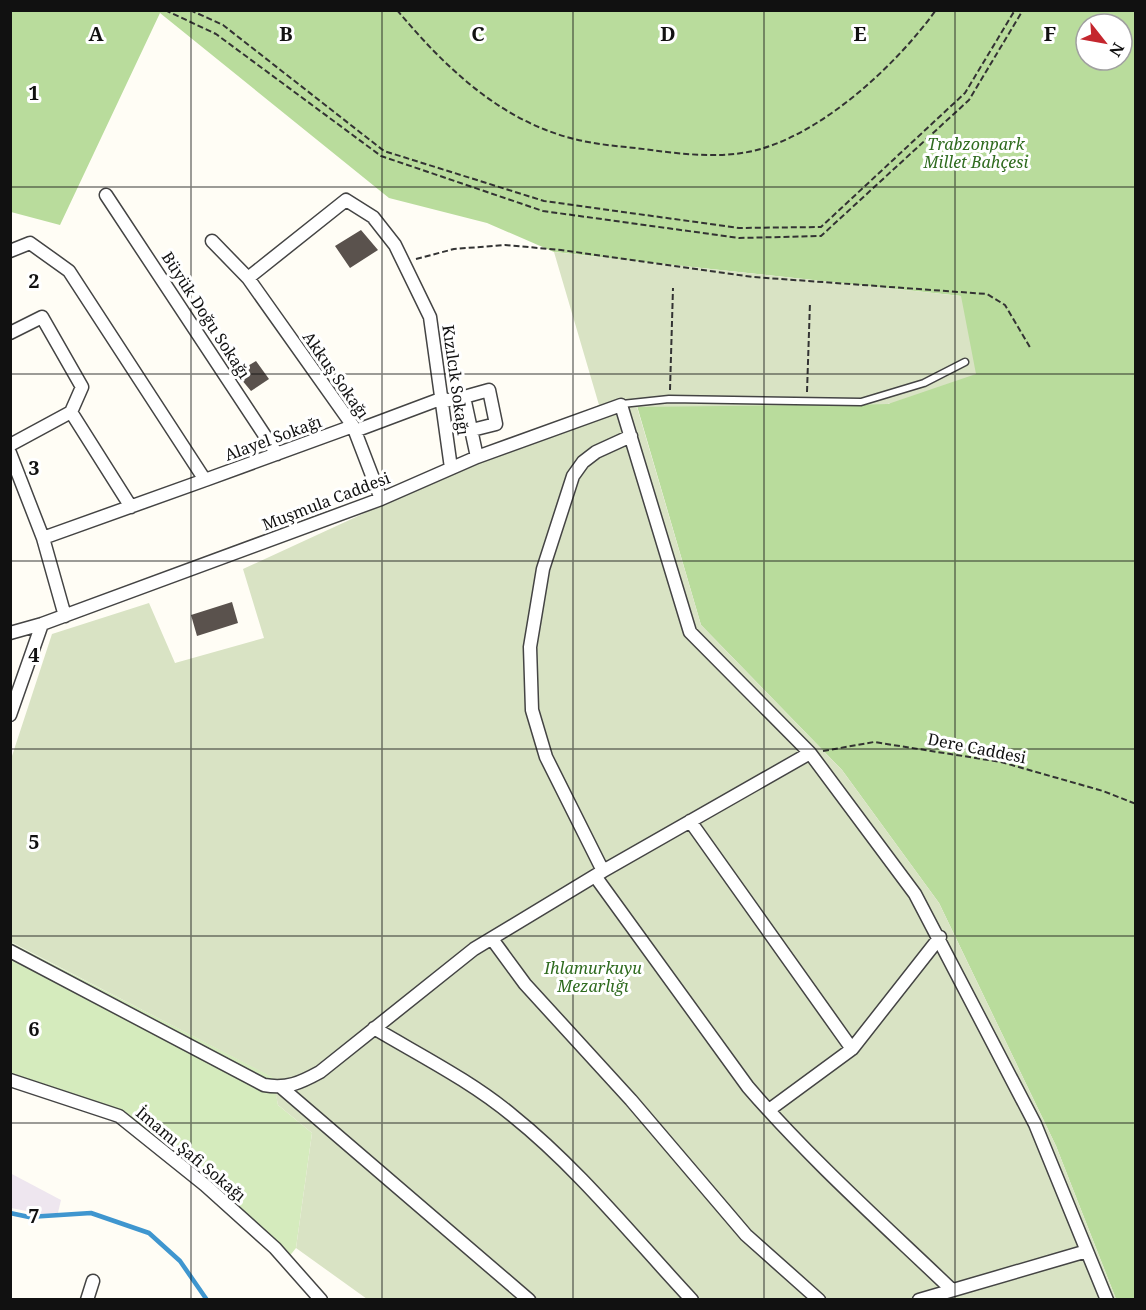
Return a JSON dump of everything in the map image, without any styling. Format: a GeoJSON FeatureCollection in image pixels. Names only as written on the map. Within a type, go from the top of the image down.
{"type":"FeatureCollection","features":[{"type":"Feature","properties":{"kind":"street","name":"Büyük Doğu Sokağı"},"geometry":{"type":"LineString","coordinates":[[106,195],[277,454]]}},
{"type":"Feature","properties":{"kind":"street","name":"Kızılcık Sokağı"},"geometry":{"type":"LineString","coordinates":[[248,278],[346,200],[373,218],[395,245],[430,317],[444,400],[451,468]]}},
{"type":"Feature","properties":{"kind":"street","name":"Akkuş Sokağı"},"geometry":{"type":"LineString","coordinates":[[212,241],[248,278],[354,428],[381,499]]}},
{"type":"Feature","properties":{"kind":"street"},"geometry":{"type":"LineString","coordinates":[[10,251],[30,243],[69,271],[205,480]]}},
{"type":"Feature","properties":{"kind":"street"},"geometry":{"type":"LineString","coordinates":[[10,333],[42,317],[82,387],[71,412],[10,445]]}},
{"type":"Feature","properties":{"kind":"street","name":"Kızılcık Sokağı"},"geometry":{"type":"LineString","coordinates":[[464,397],[489,390],[496,424],[472,430]]}},
{"type":"Feature","properties":{"kind":"street","name":"Alayel Sokağı"},"geometry":{"type":"LineString","coordinates":[[44,538],[354,428],[444,400],[464,397]]}},
{"type":"Feature","properties":{"kind":"street"},"geometry":{"type":"LineString","coordinates":[[464,397],[477,457]]}},
{"type":"Feature","properties":{"kind":"street"},"geometry":{"type":"LineString","coordinates":[[621,405],[690,632],[810,753],[915,894],[940,937],[1035,1124],[1107,1299]]}},
{"type":"Feature","properties":{"kind":"street","name":"Muşmula Caddesi"},"geometry":{"type":"LineString","coordinates":[[10,633],[65,616],[381,499],[477,457],[621,405]]}},
{"type":"Feature","properties":{"kind":"street"},"geometry":{"type":"LineString","coordinates":[[71,412],[131,507]]}},
{"type":"Feature","properties":{"kind":"street"},"geometry":{"type":"LineString","coordinates":[[630,436],[596,452],[573,476],[543,569],[530,647],[532,710],[546,757],[599,873],[748,1087],[826,1171],[952,1290]]}},
{"type":"Feature","properties":{"kind":"street"},"geometry":{"type":"LineString","coordinates":[[10,453],[44,538],[65,616]]}},
{"type":"Feature","properties":{"kind":"street"},"geometry":{"type":"LineString","coordinates":[[10,715],[42,624]]}},
{"type":"Feature","properties":{"kind":"street"},"geometry":{"type":"LineString","coordinates":[[10,951],[264,1085],[282,1088],[297,1084],[320,1072],[492,939],[599,873],[810,753]]}},
{"type":"Feature","properties":{"kind":"street"},"geometry":{"type":"LineString","coordinates":[[690,821],[852,1049]]}},
{"type":"Feature","properties":{"kind":"street"},"geometry":{"type":"LineString","coordinates":[[769,1110],[852,1049],[940,937]]}},
{"type":"Feature","properties":{"kind":"street"},"geometry":{"type":"LineString","coordinates":[[492,939],[525,984],[631,1100],[746,1235],[819,1299]]}},
{"type":"Feature","properties":{"kind":"street"},"geometry":{"type":"LineString","coordinates":[[374,1028],[485,1095],[528,1128],[562,1160],[692,1299]]}},
{"type":"Feature","properties":{"kind":"street","name":"İmamı Şafi Sokağı"},"geometry":{"type":"LineString","coordinates":[[10,1080],[119,1116],[205,1185],[274,1248],[321,1299]]}},
{"type":"Feature","properties":{"kind":"street"},"geometry":{"type":"LineString","coordinates":[[282,1088],[529,1299]]}},
{"type":"Feature","properties":{"kind":"street"},"geometry":{"type":"LineString","coordinates":[[919,1299],[1087,1251]]}},
{"type":"Feature","properties":{"kind":"street"},"geometry":{"type":"LineString","coordinates":[[87,1299],[93,1281]]}},
{"type":"Feature","properties":{"kind":"lane"},"geometry":{"type":"LineString","coordinates":[[621,405],[669,399],[861,402],[924,383],[965,362]]}},
{"type":"Feature","properties":{"kind":"path"},"geometry":{"type":"LineString","coordinates":[[165,10],[216,33],[381,156],[543,211],[739,238],[821,236],[969,100],[1023,10]]}},
{"type":"Feature","properties":{"kind":"path"},"geometry":{"type":"LineString","coordinates":[[190,10],[223,25],[384,151],[544,201],[739,228],[821,227],[965,93],[1015,10]]}},
{"type":"Feature","properties":{"kind":"path"},"geometry":{"type":"LineString","coordinates":[[397,10],[454,73],[492,102],[528,122],[587,142],[670,153],[730,154],[752,152],[775,144],[838,107],[894,61],[936,10]]}},
{"type":"Feature","properties":{"kind":"path"},"geometry":{"type":"LineString","coordinates":[[403,262],[453,249],[505,245],[561,250],[753,278],[987,294],[1005,304],[1031,349]]}},
{"type":"Feature","properties":{"kind":"path"},"geometry":{"type":"LineString","coordinates":[[669,399],[673,288]]}},
{"type":"Feature","properties":{"kind":"path"},"geometry":{"type":"LineString","coordinates":[[806,402],[810,302]]}},
{"type":"Feature","properties":{"kind":"path","name":"Dere Caddesi"},"geometry":{"type":"LineString","coordinates":[[810,753],[874,742],[1001,762],[1103,791],[1136,804]]}},
{"type":"Feature","properties":{"kind":"shaded area"},"geometry":{"type":"Polygon","coordinates":[[[10,1173],[61,1200],[57,1217],[11,1208],[10,1173]]]}},
{"type":"Feature","properties":{"kind":"green space","name":"Trabzonpark Millet Bahçesi"},"geometry":{"type":"Polygon","coordinates":[[[10,11],[1135,11],[1135,1299],[1116,1299],[1056,1146],[939,903],[842,770],[701,625],[637,406],[889,404],[961,296],[554,252],[487,223],[389,198],[160,13],[60,225],[11,212],[10,11]]]}},
{"type":"Feature","properties":{"kind":"green space","name":"Ihlamurkuyu Mezarlığı"},"geometry":{"type":"Polygon","coordinates":[[[554,252],[961,296],[976,374],[888,404],[637,407],[701,625],[842,770],[939,903],[1056,1146],[1116,1299],[367,1299],[296,1248],[312,1133],[278,1105],[272,1077],[11,942],[11,759],[52,634],[149,603],[175,663],[264,638],[243,569],[599,405],[554,252]]]}},
{"type":"Feature","properties":{"kind":"green space"},"geometry":{"type":"Polygon","coordinates":[[[10,942],[273,1077],[278,1105],[312,1133],[296,1248],[288,1258],[182,1152],[28,1080],[11,1075],[10,942]]]}},
{"type":"Feature","properties":{"kind":"building"},"geometry":{"type":"Polygon","coordinates":[[[361,230],[378,250],[350,268],[335,246],[361,230]]]}},
{"type":"Feature","properties":{"kind":"building"},"geometry":{"type":"Polygon","coordinates":[[[256,361],[269,379],[251,391],[236,373],[256,361]]]}},
{"type":"Feature","properties":{"kind":"building"},"geometry":{"type":"Polygon","coordinates":[[[232,602],[238,623],[197,636],[191,615],[232,602]]]}},
{"type":"Feature","properties":{"kind":"waterway"},"geometry":{"type":"LineString","coordinates":[[10,1213],[29,1217],[91,1213],[149,1233],[180,1261],[207,1300]]}}]}
